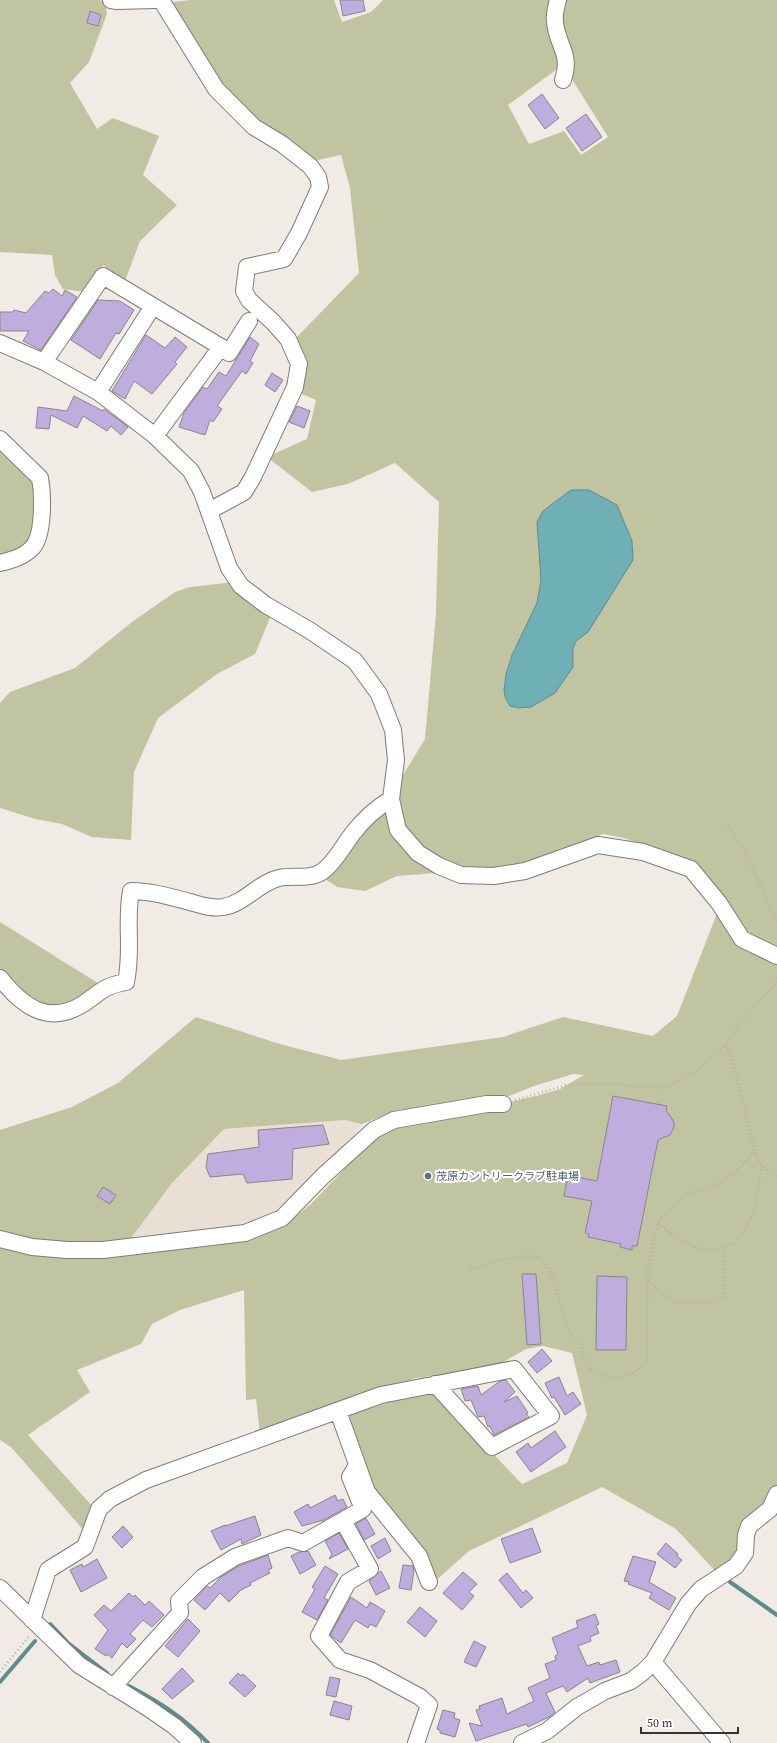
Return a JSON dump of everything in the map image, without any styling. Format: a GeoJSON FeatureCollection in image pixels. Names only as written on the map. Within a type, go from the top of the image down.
{"type":"FeatureCollection","features":[{"type":"Feature","properties":{"kind":"street"},"geometry":{"type":"LineString","coordinates":[[110,0],[155,0]]}},
{"type":"Feature","properties":{"kind":"street"},"geometry":{"type":"LineString","coordinates":[[161,0],[216,89],[254,127],[282,144],[310,166],[318,177],[320,187],[299,233],[284,259],[256,263],[247,267],[244,291],[249,300],[273,322],[288,339],[299,364],[295,387],[244,492],[209,511]]}},
{"type":"Feature","properties":{"kind":"street"},"geometry":{"type":"LineString","coordinates":[[558,0],[555,22],[566,56],[567,68],[563,80]]}},
{"type":"Feature","properties":{"kind":"street"},"geometry":{"type":"LineString","coordinates":[[44,362],[103,276],[229,353],[249,321]]}},
{"type":"Feature","properties":{"kind":"street"},"geometry":{"type":"LineString","coordinates":[[98,392],[148,314]]}},
{"type":"Feature","properties":{"kind":"street"},"geometry":{"type":"LineString","coordinates":[[0,343],[44,362],[98,392],[155,436],[191,471],[202,492],[229,568],[241,586],[266,605],[309,630],[355,661],[379,694],[392,730],[396,745],[395,775],[391,799],[398,830],[418,853],[439,866],[461,875],[494,876],[525,871],[598,845],[643,852],[691,869],[719,903],[742,939],[777,956]]}},
{"type":"Feature","properties":{"kind":"street"},"geometry":{"type":"LineString","coordinates":[[155,436],[221,347]]}},
{"type":"Feature","properties":{"kind":"street"},"geometry":{"type":"LineString","coordinates":[[0,439],[40,478],[42,501],[40,525],[34,546],[21,556],[0,563]]}},
{"type":"Feature","properties":{"kind":"street"},"geometry":{"type":"LineString","coordinates":[[0,978],[23,1004],[33,1009],[52,1012],[70,1010],[84,1003],[102,989],[126,982],[130,951],[128,906],[131,891],[143,891],[211,908],[232,905],[257,888],[279,878],[318,875],[335,860],[353,833],[367,817],[379,806],[391,799]]}},
{"type":"Feature","properties":{"kind":"street"},"geometry":{"type":"LineString","coordinates":[[0,1239],[32,1247],[67,1250],[103,1250],[245,1233],[282,1218],[323,1176],[374,1130],[394,1120],[487,1104],[503,1104]]}},
{"type":"Feature","properties":{"kind":"street"},"geometry":{"type":"LineString","coordinates":[[35,1623],[48,1570],[86,1547],[99,1509],[110,1499],[146,1480],[381,1395],[435,1384],[514,1368],[551,1416],[492,1447],[435,1384]]}},
{"type":"Feature","properties":{"kind":"street"},"geometry":{"type":"LineString","coordinates":[[338,1411],[356,1465],[367,1492],[419,1556],[429,1582]]}},
{"type":"Feature","properties":{"kind":"street"},"geometry":{"type":"LineString","coordinates":[[113,1687],[180,1613],[179,1601],[203,1577],[235,1557],[288,1538],[302,1543],[363,1509],[350,1477],[356,1465]]}},
{"type":"Feature","properties":{"kind":"street"},"geometry":{"type":"LineString","coordinates":[[522,1743],[547,1731],[577,1707],[605,1691],[631,1681],[652,1662],[688,1604],[701,1589],[736,1566],[745,1553],[746,1535],[749,1526],[770,1510],[777,1494]]}},
{"type":"Feature","properties":{"kind":"street"},"geometry":{"type":"LineString","coordinates":[[343,1521],[370,1569],[348,1582],[319,1636],[340,1660],[370,1670],[420,1697],[428,1705],[416,1743]]}},
{"type":"Feature","properties":{"kind":"street"},"geometry":{"type":"LineString","coordinates":[[0,1588],[79,1665],[154,1713],[193,1743]]}},
{"type":"Feature","properties":{"kind":"street"},"geometry":{"type":"LineString","coordinates":[[652,1662],[722,1743]]}},
{"type":"Feature","properties":{"kind":"path"},"geometry":{"type":"LineString","coordinates":[[727,824],[744,849],[777,923]]}},
{"type":"Feature","properties":{"kind":"path"},"geometry":{"type":"LineString","coordinates":[[503,1104],[567,1085],[613,1084],[657,1088],[672,1084],[697,1071],[725,1046],[743,1019],[777,983],[777,976]]}},
{"type":"Feature","properties":{"kind":"path"},"geometry":{"type":"LineString","coordinates":[[725,1046],[731,1054],[755,1152],[762,1166],[777,1176]]}},
{"type":"Feature","properties":{"kind":"path"},"geometry":{"type":"LineString","coordinates":[[471,1270],[516,1257],[528,1255],[540,1257],[552,1272],[571,1334],[579,1341],[584,1361],[594,1372],[603,1376],[620,1376],[633,1373],[647,1361],[648,1265],[658,1223],[677,1201],[686,1195],[723,1182],[736,1172],[755,1152]]}},
{"type":"Feature","properties":{"kind":"path"},"geometry":{"type":"LineString","coordinates":[[658,1223],[678,1240],[698,1248],[710,1250],[726,1249],[743,1233],[750,1220],[762,1166]]}},
{"type":"Feature","properties":{"kind":"path"},"geometry":{"type":"LineString","coordinates":[[648,1280],[664,1295],[680,1303],[715,1302],[725,1297],[726,1249]]}},
{"type":"Feature","properties":{"kind":"path"},"geometry":{"type":"LineString","coordinates":[[0,1672],[35,1623]]}},
{"type":"Feature","properties":{"kind":"shaded area"},"geometry":{"type":"Polygon","coordinates":[[[345,1120],[362,1124],[347,1146],[289,1206],[250,1225],[189,1233],[131,1237],[172,1183],[224,1129],[345,1120]]]}},
{"type":"Feature","properties":{"kind":"green space"},"geometry":{"type":"Polygon","coordinates":[[[0,0],[100,0],[105,2],[107,14],[89,62],[70,83],[97,129],[113,118],[159,136],[143,175],[177,205],[140,241],[125,281],[103,265],[85,292],[63,289],[55,275],[52,255],[0,252],[0,0]]]}},
{"type":"Feature","properties":{"kind":"green space"},"geometry":{"type":"Polygon","coordinates":[[[191,0],[334,0],[342,22],[371,12],[383,0],[554,0],[564,64],[508,105],[529,144],[564,131],[581,155],[608,137],[570,76],[559,28],[562,0],[777,0],[777,1489],[741,1556],[718,1574],[676,1529],[602,1487],[469,1551],[433,1583],[369,1482],[347,1416],[417,1393],[436,1394],[522,1484],[567,1463],[587,1415],[572,1353],[543,1346],[526,1349],[491,1369],[416,1378],[260,1435],[256,1399],[246,1400],[244,1290],[180,1310],[152,1324],[141,1344],[77,1370],[90,1392],[28,1435],[94,1508],[86,1533],[11,1447],[0,1440],[0,1130],[72,1107],[118,1083],[196,1017],[280,1044],[341,1060],[503,1037],[563,1017],[653,1036],[677,1016],[716,916],[698,864],[624,838],[603,834],[525,866],[397,876],[365,891],[337,887],[322,877],[383,808],[425,739],[436,614],[439,502],[395,463],[348,484],[312,492],[267,457],[307,439],[316,400],[297,392],[295,339],[359,273],[350,188],[341,155],[318,160],[308,158],[258,124],[225,93],[169,9],[173,2],[191,0]],[[528,624],[510,659],[505,678],[505,697],[528,624]],[[573,1074],[534,1086],[504,1098],[398,1110],[362,1124],[345,1120],[224,1129],[172,1183],[132,1237],[241,1240],[259,1237],[295,1217],[311,1204],[370,1142],[392,1129],[536,1096],[560,1089],[584,1075],[573,1074]]]}},
{"type":"Feature","properties":{"kind":"green space"},"geometry":{"type":"Polygon","coordinates":[[[0,445],[37,482],[31,545],[0,561],[0,445]]]}},
{"type":"Feature","properties":{"kind":"green space"},"geometry":{"type":"Polygon","coordinates":[[[234,582],[272,613],[255,654],[217,674],[158,718],[134,772],[131,840],[92,837],[62,824],[35,819],[0,808],[0,703],[10,692],[75,668],[132,622],[175,592],[190,587],[234,582]]]}},
{"type":"Feature","properties":{"kind":"green space"},"geometry":{"type":"Polygon","coordinates":[[[0,922],[101,985],[67,1008],[33,1006],[0,973],[0,922]]]}},
{"type":"Feature","properties":{"kind":"water"},"geometry":{"type":"Polygon","coordinates":[[[571,490],[589,490],[617,505],[632,541],[633,560],[588,632],[576,641],[573,648],[573,667],[555,693],[531,707],[519,708],[510,706],[505,697],[504,690],[506,674],[512,655],[537,603],[541,580],[537,522],[543,511],[571,490]]]}},
{"type":"Feature","properties":{"kind":"building"},"geometry":{"type":"Polygon","coordinates":[[[340,0],[363,0],[365,11],[343,16],[340,0]]]}},
{"type":"Feature","properties":{"kind":"building"},"geometry":{"type":"Polygon","coordinates":[[[90,11],[101,15],[98,26],[87,23],[90,11]]]}},
{"type":"Feature","properties":{"kind":"building"},"geometry":{"type":"Polygon","coordinates":[[[542,94],[559,118],[545,129],[528,105],[542,94]]]}},
{"type":"Feature","properties":{"kind":"building"},"geometry":{"type":"Polygon","coordinates":[[[586,114],[602,137],[582,151],[566,128],[586,114]]]}},
{"type":"Feature","properties":{"kind":"building"},"geometry":{"type":"Polygon","coordinates":[[[53,289],[62,296],[65,290],[77,297],[41,350],[23,341],[29,331],[0,331],[0,312],[13,312],[14,310],[26,313],[45,291],[49,293],[53,289]]]}},
{"type":"Feature","properties":{"kind":"building"},"geometry":{"type":"Polygon","coordinates":[[[98,300],[120,301],[134,310],[119,334],[116,333],[100,359],[71,340],[98,300]]]}},
{"type":"Feature","properties":{"kind":"building"},"geometry":{"type":"Polygon","coordinates":[[[146,335],[165,348],[175,337],[187,347],[175,362],[177,364],[152,394],[134,381],[125,399],[112,391],[146,335]]]}},
{"type":"Feature","properties":{"kind":"building"},"geometry":{"type":"Polygon","coordinates":[[[250,337],[259,344],[250,361],[253,363],[246,374],[242,371],[217,406],[222,409],[213,422],[210,420],[205,435],[179,427],[184,413],[203,387],[207,389],[219,372],[226,376],[250,337]]]}},
{"type":"Feature","properties":{"kind":"building"},"geometry":{"type":"Polygon","coordinates":[[[272,373],[283,380],[275,392],[265,385],[272,373]]]}},
{"type":"Feature","properties":{"kind":"building"},"geometry":{"type":"Polygon","coordinates":[[[74,396],[103,411],[104,409],[128,427],[121,435],[111,426],[107,431],[83,416],[77,428],[51,415],[49,429],[36,428],[38,407],[67,411],[74,396]]]}},
{"type":"Feature","properties":{"kind":"building"},"geometry":{"type":"Polygon","coordinates":[[[297,406],[310,411],[304,428],[289,422],[297,406]]]}},
{"type":"Feature","properties":{"kind":"building"},"geometry":{"type":"Polygon","coordinates":[[[613,1096],[667,1106],[666,1110],[674,1122],[674,1127],[670,1135],[658,1140],[637,1246],[632,1246],[632,1250],[620,1247],[621,1244],[588,1237],[589,1234],[585,1233],[592,1201],[564,1196],[568,1175],[597,1181],[613,1096]]]}},
{"type":"Feature","properties":{"kind":"building"},"geometry":{"type":"Polygon","coordinates":[[[323,1125],[329,1144],[293,1149],[292,1179],[247,1183],[243,1174],[210,1177],[206,1167],[208,1154],[259,1147],[258,1130],[323,1125]]]}},
{"type":"Feature","properties":{"kind":"building"},"geometry":{"type":"Polygon","coordinates":[[[103,1187],[116,1195],[110,1204],[97,1196],[103,1187]]]}},
{"type":"Feature","properties":{"kind":"building"},"geometry":{"type":"Polygon","coordinates":[[[522,1274],[536,1274],[541,1344],[527,1345],[522,1274]]]}},
{"type":"Feature","properties":{"kind":"building"},"geometry":{"type":"Polygon","coordinates":[[[597,1276],[627,1277],[626,1350],[596,1350],[597,1276]]]}},
{"type":"Feature","properties":{"kind":"building"},"geometry":{"type":"Polygon","coordinates":[[[542,1349],[552,1361],[537,1373],[528,1362],[542,1349]]]}},
{"type":"Feature","properties":{"kind":"building"},"geometry":{"type":"Polygon","coordinates":[[[559,1377],[567,1396],[573,1392],[581,1404],[565,1415],[554,1397],[552,1398],[545,1383],[559,1377]]]}},
{"type":"Feature","properties":{"kind":"building"},"geometry":{"type":"Polygon","coordinates":[[[506,1380],[515,1392],[504,1402],[517,1396],[529,1417],[494,1435],[490,1426],[488,1427],[484,1416],[478,1417],[471,1400],[465,1401],[461,1389],[478,1386],[481,1395],[500,1381],[506,1380]]]}},
{"type":"Feature","properties":{"kind":"building"},"geometry":{"type":"Polygon","coordinates":[[[555,1431],[566,1447],[531,1472],[516,1452],[528,1443],[531,1448],[555,1431]]]}},
{"type":"Feature","properties":{"kind":"building"},"geometry":{"type":"Polygon","coordinates":[[[335,1495],[338,1501],[343,1499],[347,1507],[324,1520],[302,1526],[294,1512],[308,1504],[310,1508],[335,1495]]]}},
{"type":"Feature","properties":{"kind":"building"},"geometry":{"type":"Polygon","coordinates":[[[255,1516],[261,1535],[242,1544],[241,1539],[221,1550],[211,1531],[255,1516]]]}},
{"type":"Feature","properties":{"kind":"building"},"geometry":{"type":"Polygon","coordinates":[[[366,1518],[375,1534],[364,1540],[356,1524],[366,1518]]]}},
{"type":"Feature","properties":{"kind":"building"},"geometry":{"type":"Polygon","coordinates":[[[123,1526],[133,1537],[122,1548],[112,1537],[123,1526]]]}},
{"type":"Feature","properties":{"kind":"building"},"geometry":{"type":"Polygon","coordinates":[[[532,1528],[541,1552],[510,1563],[501,1539],[532,1528]]]}},
{"type":"Feature","properties":{"kind":"building"},"geometry":{"type":"Polygon","coordinates":[[[339,1533],[348,1549],[329,1559],[332,1554],[325,1541],[339,1533]]]}},
{"type":"Feature","properties":{"kind":"building"},"geometry":{"type":"Polygon","coordinates":[[[385,1538],[391,1551],[378,1559],[371,1546],[385,1538]]]}},
{"type":"Feature","properties":{"kind":"building"},"geometry":{"type":"Polygon","coordinates":[[[666,1543],[682,1560],[675,1568],[657,1554],[666,1543]]]}},
{"type":"Feature","properties":{"kind":"building"},"geometry":{"type":"Polygon","coordinates":[[[308,1551],[316,1565],[300,1574],[291,1556],[299,1552],[308,1551]]]}},
{"type":"Feature","properties":{"kind":"building"},"geometry":{"type":"Polygon","coordinates":[[[268,1555],[272,1568],[268,1570],[270,1573],[250,1583],[251,1585],[241,1590],[229,1602],[220,1593],[205,1610],[194,1600],[207,1586],[210,1588],[221,1577],[239,1566],[268,1555]]]}},
{"type":"Feature","properties":{"kind":"building"},"geometry":{"type":"Polygon","coordinates":[[[633,1556],[656,1562],[649,1582],[676,1598],[669,1610],[649,1598],[652,1593],[624,1581],[633,1556]]]}},
{"type":"Feature","properties":{"kind":"building"},"geometry":{"type":"Polygon","coordinates":[[[97,1559],[107,1578],[81,1592],[70,1570],[82,1564],[83,1567],[97,1559]]]}},
{"type":"Feature","properties":{"kind":"building"},"geometry":{"type":"Polygon","coordinates":[[[403,1565],[413,1566],[414,1570],[411,1590],[399,1588],[403,1565]]]}},
{"type":"Feature","properties":{"kind":"building"},"geometry":{"type":"Polygon","coordinates":[[[325,1566],[338,1574],[324,1598],[328,1600],[317,1620],[302,1612],[315,1589],[312,1587],[325,1566]]]}},
{"type":"Feature","properties":{"kind":"building"},"geometry":{"type":"Polygon","coordinates":[[[381,1571],[390,1588],[376,1595],[369,1581],[381,1571]]]}},
{"type":"Feature","properties":{"kind":"building"},"geometry":{"type":"Polygon","coordinates":[[[463,1572],[477,1584],[469,1592],[474,1596],[462,1610],[443,1593],[463,1572]]]}},
{"type":"Feature","properties":{"kind":"building"},"geometry":{"type":"Polygon","coordinates":[[[507,1573],[523,1593],[526,1590],[533,1598],[521,1608],[499,1580],[507,1573]]]}},
{"type":"Feature","properties":{"kind":"building"},"geometry":{"type":"Polygon","coordinates":[[[129,1593],[133,1597],[135,1595],[145,1605],[149,1601],[164,1615],[152,1627],[143,1620],[130,1634],[136,1639],[127,1648],[122,1643],[112,1658],[95,1649],[108,1630],[94,1615],[104,1605],[111,1611],[129,1593]]]}},
{"type":"Feature","properties":{"kind":"building"},"geometry":{"type":"Polygon","coordinates":[[[351,1597],[367,1608],[370,1602],[385,1611],[376,1627],[370,1624],[368,1628],[355,1620],[341,1643],[330,1635],[351,1597]]]}},
{"type":"Feature","properties":{"kind":"building"},"geometry":{"type":"Polygon","coordinates":[[[420,1607],[437,1621],[425,1637],[407,1622],[420,1607]]]}},
{"type":"Feature","properties":{"kind":"building"},"geometry":{"type":"Polygon","coordinates":[[[595,1614],[599,1624],[596,1626],[599,1633],[590,1637],[591,1641],[578,1646],[587,1666],[599,1662],[600,1665],[616,1660],[620,1672],[590,1683],[588,1678],[567,1692],[563,1686],[546,1693],[555,1712],[549,1717],[528,1727],[527,1724],[476,1741],[469,1723],[482,1726],[476,1710],[480,1709],[479,1706],[502,1698],[507,1714],[534,1701],[528,1688],[550,1678],[545,1664],[556,1660],[555,1656],[558,1654],[552,1638],[578,1627],[576,1621],[595,1614]]]}},
{"type":"Feature","properties":{"kind":"building"},"geometry":{"type":"Polygon","coordinates":[[[188,1619],[200,1631],[178,1657],[165,1646],[188,1619]]]}},
{"type":"Feature","properties":{"kind":"building"},"geometry":{"type":"Polygon","coordinates":[[[474,1641],[486,1647],[476,1667],[464,1662],[474,1641]]]}},
{"type":"Feature","properties":{"kind":"building"},"geometry":{"type":"Polygon","coordinates":[[[182,1668],[194,1681],[172,1699],[162,1689],[182,1668]]]}},
{"type":"Feature","properties":{"kind":"building"},"geometry":{"type":"Polygon","coordinates":[[[238,1673],[241,1676],[243,1674],[256,1686],[245,1697],[229,1683],[238,1673]]]}},
{"type":"Feature","properties":{"kind":"building"},"geometry":{"type":"Polygon","coordinates":[[[330,1677],[340,1679],[336,1697],[326,1695],[330,1677]]]}},
{"type":"Feature","properties":{"kind":"building"},"geometry":{"type":"Polygon","coordinates":[[[334,1701],[352,1706],[349,1720],[330,1715],[334,1701]]]}},
{"type":"Feature","properties":{"kind":"building"},"geometry":{"type":"Polygon","coordinates":[[[443,1710],[455,1713],[454,1718],[460,1720],[455,1737],[440,1733],[440,1730],[437,1729],[443,1710]]]}},
{"type":"Feature","properties":{"kind":"waterway"},"geometry":{"type":"LineString","coordinates":[[730,1582],[777,1615]]}},
{"type":"Feature","properties":{"kind":"waterway"},"geometry":{"type":"LineString","coordinates":[[50,1624],[68,1643],[107,1673]]}},
{"type":"Feature","properties":{"kind":"waterway"},"geometry":{"type":"LineString","coordinates":[[0,1682],[35,1641]]}},
{"type":"Feature","properties":{"kind":"waterway"},"geometry":{"type":"LineString","coordinates":[[129,1686],[171,1711],[208,1743]]}},
{"type":"Feature","properties":{"kind":"place","name":"茂原カントリークラブ駐車場"},"geometry":{"type":"Point","coordinates":[428,1176]}}]}
